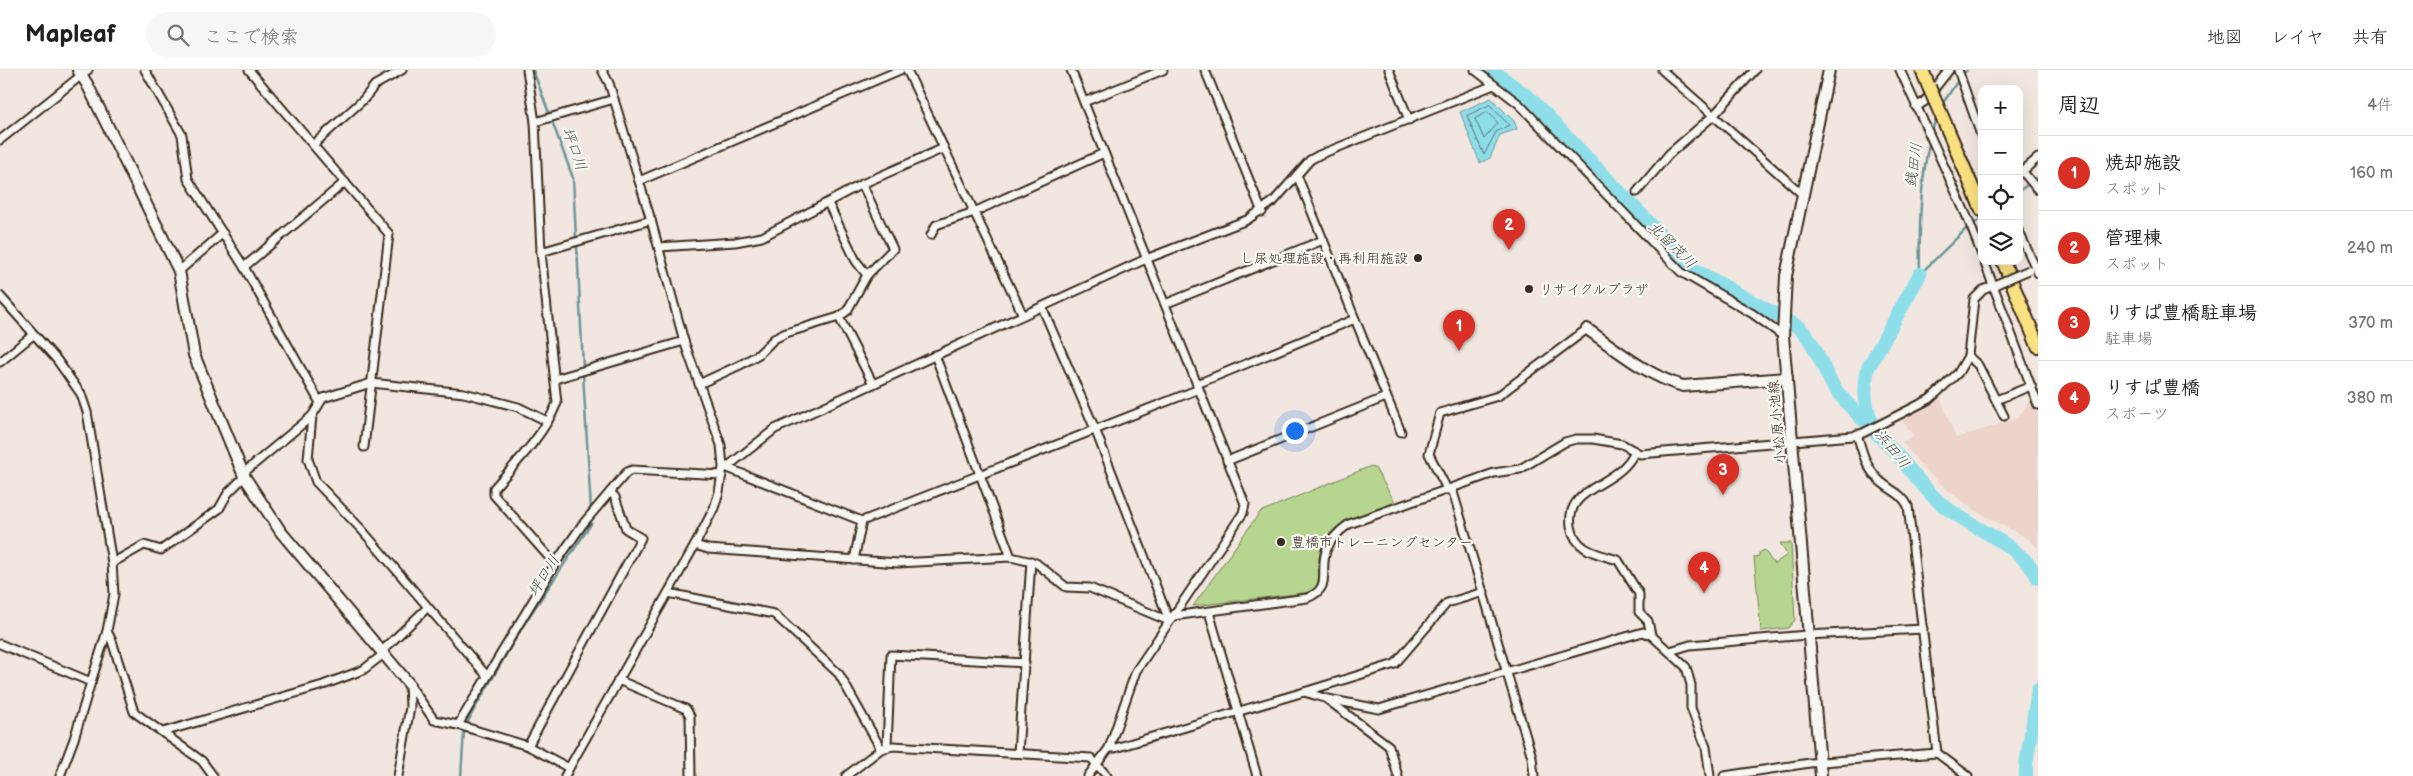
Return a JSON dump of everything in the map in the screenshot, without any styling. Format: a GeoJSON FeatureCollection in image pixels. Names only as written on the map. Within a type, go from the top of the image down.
{"type":"FeatureCollection","features":[{"type":"Feature","properties":{"kind":"highway"},"geometry":{"type":"LineString","coordinates":[[1922,70],[1978,202]]}},
{"type":"Feature","properties":{"kind":"highway"},"geometry":{"type":"LineString","coordinates":[[2007,265],[2038,326]]}},
{"type":"Feature","properties":{"kind":"highway"},"geometry":{"type":"LineString","coordinates":[[2007,265],[2038,346]]}},
{"type":"Feature","properties":{"kind":"street"},"geometry":{"type":"LineString","coordinates":[[145,70],[182,135],[188,179],[244,267],[319,402]]}},
{"type":"Feature","properties":{"kind":"street"},"geometry":{"type":"LineString","coordinates":[[249,70],[389,234],[364,447]]}},
{"type":"Feature","properties":{"kind":"street"},"geometry":{"type":"LineString","coordinates":[[313,145],[364,99],[375,85],[402,70]]}},
{"type":"Feature","properties":{"kind":"street"},"geometry":{"type":"LineString","coordinates":[[527,70],[534,122],[541,252],[557,403],[525,453],[494,488],[494,495],[555,564]]}},
{"type":"Feature","properties":{"kind":"street"},"geometry":{"type":"LineString","coordinates":[[565,776],[695,545],[714,508],[724,470],[718,436],[684,341],[651,220],[614,98],[602,70]]}},
{"type":"Feature","properties":{"kind":"street"},"geometry":{"type":"LineString","coordinates":[[639,181],[900,70]]}},
{"type":"Feature","properties":{"kind":"street"},"geometry":{"type":"LineString","coordinates":[[907,70],[1023,315]]}},
{"type":"Feature","properties":{"kind":"street"},"geometry":{"type":"LineString","coordinates":[[1071,70],[1244,504],[1243,513],[1136,671],[1109,748],[1088,776]]}},
{"type":"Feature","properties":{"kind":"street"},"geometry":{"type":"LineString","coordinates":[[1084,102],[1163,70]]}},
{"type":"Feature","properties":{"kind":"street"},"geometry":{"type":"LineString","coordinates":[[1205,70],[1262,212]]}},
{"type":"Feature","properties":{"kind":"street"},"geometry":{"type":"LineString","coordinates":[[1389,70],[1410,120]]}},
{"type":"Feature","properties":{"kind":"street"},"geometry":{"type":"LineString","coordinates":[[1476,70],[1519,104],[1557,141],[1680,272],[1784,333]]}},
{"type":"Feature","properties":{"kind":"street"},"geometry":{"type":"LineString","coordinates":[[1662,70],[1802,194]]}},
{"type":"Feature","properties":{"kind":"street"},"geometry":{"type":"LineString","coordinates":[[1637,192],[1669,154],[1714,115],[1755,70]]}},
{"type":"Feature","properties":{"kind":"street","name":"小松原小池線"},"geometry":{"type":"LineString","coordinates":[[1821,776],[1807,635],[1787,378],[1784,312],[1786,276],[1829,70]]}},
{"type":"Feature","properties":{"kind":"street"},"geometry":{"type":"LineString","coordinates":[[1900,70],[1978,245]]}},
{"type":"Feature","properties":{"kind":"street"},"geometry":{"type":"LineString","coordinates":[[1916,107],[1924,102],[1949,70]]}},
{"type":"Feature","properties":{"kind":"street"},"geometry":{"type":"LineString","coordinates":[[1958,70],[1979,130]]}},
{"type":"Feature","properties":{"kind":"street"},"geometry":{"type":"LineString","coordinates":[[0,140],[82,71],[178,272],[194,355],[244,476],[281,532],[384,652],[434,720],[470,728],[528,746],[569,768]]}},
{"type":"Feature","properties":{"kind":"street"},"geometry":{"type":"LineString","coordinates":[[724,470],[774,429],[1146,259],[1247,220],[1262,212],[1274,202],[1310,160],[1318,155],[1494,85]]}},
{"type":"Feature","properties":{"kind":"street"},"geometry":{"type":"LineString","coordinates":[[534,122],[614,98]]}},
{"type":"Feature","properties":{"kind":"street"},"geometry":{"type":"LineString","coordinates":[[659,247],[754,240],[862,184],[944,148]]}},
{"type":"Feature","properties":{"kind":"street"},"geometry":{"type":"LineString","coordinates":[[932,235],[936,225],[974,212],[1104,153]]}},
{"type":"Feature","properties":{"kind":"street"},"geometry":{"type":"LineString","coordinates":[[2023,171],[2038,158]]}},
{"type":"Feature","properties":{"kind":"street"},"geometry":{"type":"LineString","coordinates":[[2023,174],[2036,188]]}},
{"type":"Feature","properties":{"kind":"street"},"geometry":{"type":"LineString","coordinates":[[1297,175],[1401,432]]}},
{"type":"Feature","properties":{"kind":"street"},"geometry":{"type":"LineString","coordinates":[[244,267],[345,182]]}},
{"type":"Feature","properties":{"kind":"street"},"geometry":{"type":"LineString","coordinates":[[700,384],[742,364],[786,332],[839,317],[847,311],[867,275],[893,249],[862,184]]}},
{"type":"Feature","properties":{"kind":"street"},"geometry":{"type":"LineString","coordinates":[[828,203],[856,261],[867,275]]}},
{"type":"Feature","properties":{"kind":"street"},"geometry":{"type":"LineString","coordinates":[[541,252],[651,220]]}},
{"type":"Feature","properties":{"kind":"street"},"geometry":{"type":"LineString","coordinates":[[178,272],[223,234]]}},
{"type":"Feature","properties":{"kind":"street"},"geometry":{"type":"LineString","coordinates":[[1165,304],[1323,240]]}},
{"type":"Feature","properties":{"kind":"street"},"geometry":{"type":"LineString","coordinates":[[695,545],[708,549],[898,564],[1011,557],[1031,561],[1066,587],[1090,588],[1171,618],[1307,598],[1317,594],[1323,588],[1326,551],[1335,535],[1349,524],[1494,473],[1520,469],[1565,442],[1576,439],[1593,439],[1622,444],[1640,454],[1860,434],[1889,421],[1930,399],[1958,373],[1968,356],[1974,299],[1983,290],[2035,269],[2023,241]]}},
{"type":"Feature","properties":{"kind":"street"},"geometry":{"type":"LineString","coordinates":[[1986,265],[1996,284],[2038,405]]}},
{"type":"Feature","properties":{"kind":"street"},"geometry":{"type":"LineString","coordinates":[[0,296],[57,360],[81,394],[87,412],[112,563],[114,594],[107,631],[74,739],[60,776]]}},
{"type":"Feature","properties":{"kind":"street"},"geometry":{"type":"LineString","coordinates":[[1042,307],[1095,429],[1171,618]]}},
{"type":"Feature","properties":{"kind":"street"},"geometry":{"type":"LineString","coordinates":[[839,317],[873,384]]}},
{"type":"Feature","properties":{"kind":"street"},"geometry":{"type":"LineString","coordinates":[[459,725],[555,564],[594,511],[632,470],[724,470],[862,521],[1095,429],[1355,319]]}},
{"type":"Feature","properties":{"kind":"street"},"geometry":{"type":"LineString","coordinates":[[1534,776],[1532,758],[1453,492],[1447,489],[1429,454],[1440,413],[1490,400],[1505,392],[1587,329],[1667,382],[1683,386],[1787,378]]}},
{"type":"Feature","properties":{"kind":"street"},"geometry":{"type":"LineString","coordinates":[[0,362],[33,335]]}},
{"type":"Feature","properties":{"kind":"street"},"geometry":{"type":"LineString","coordinates":[[555,379],[684,341]]}},
{"type":"Feature","properties":{"kind":"street"},"geometry":{"type":"LineString","coordinates":[[935,356],[1011,557]]}},
{"type":"Feature","properties":{"kind":"street"},"geometry":{"type":"LineString","coordinates":[[1968,356],[1978,364],[2004,416]]}},
{"type":"Feature","properties":{"kind":"street"},"geometry":{"type":"LineString","coordinates":[[487,676],[362,530],[316,482],[308,459],[312,416],[323,398],[371,383],[464,393],[518,407],[547,421]]}},
{"type":"Feature","properties":{"kind":"street"},"geometry":{"type":"LineString","coordinates":[[1996,400],[2031,386]]}},
{"type":"Feature","properties":{"kind":"street"},"geometry":{"type":"LineString","coordinates":[[1227,461],[1386,397]]}},
{"type":"Feature","properties":{"kind":"street"},"geometry":{"type":"LineString","coordinates":[[112,563],[144,545],[161,550],[219,509],[228,493],[244,476],[246,470],[312,416]]}},
{"type":"Feature","properties":{"kind":"street"},"geometry":{"type":"LineString","coordinates":[[1860,434],[1869,467],[1879,480],[1904,499],[1908,506],[1924,629],[1937,753]]}},
{"type":"Feature","properties":{"kind":"street"},"geometry":{"type":"LineString","coordinates":[[1635,452],[1627,467],[1580,496],[1572,510],[1571,521],[1572,531],[1579,545],[1593,553],[1618,560],[1639,594],[1639,612],[1648,621],[1651,635]]}},
{"type":"Feature","properties":{"kind":"street"},"geometry":{"type":"LineString","coordinates":[[528,746],[641,538],[626,530],[615,497],[610,492]]}},
{"type":"Feature","properties":{"kind":"street"},"geometry":{"type":"LineString","coordinates":[[854,560],[862,521]]}},
{"type":"Feature","properties":{"kind":"street"},"geometry":{"type":"LineString","coordinates":[[1018,753],[1031,561]]}},
{"type":"Feature","properties":{"kind":"street"},"geometry":{"type":"LineString","coordinates":[[1109,748],[1115,748],[1395,664],[1447,603],[1484,592]]}},
{"type":"Feature","properties":{"kind":"street"},"geometry":{"type":"LineString","coordinates":[[668,593],[774,614],[839,674],[884,747]]}},
{"type":"Feature","properties":{"kind":"street"},"geometry":{"type":"LineString","coordinates":[[163,732],[323,686],[363,670],[384,652],[427,608]]}},
{"type":"Feature","properties":{"kind":"street"},"geometry":{"type":"LineString","coordinates":[[1209,612],[1257,776]]}},
{"type":"Feature","properties":{"kind":"street"},"geometry":{"type":"LineString","coordinates":[[1670,651],[1690,645],[1807,635],[1924,629]]}},
{"type":"Feature","properties":{"kind":"street"},"geometry":{"type":"LineString","coordinates":[[107,631],[134,712],[202,761],[213,776]]}},
{"type":"Feature","properties":{"kind":"street"},"geometry":{"type":"LineString","coordinates":[[1304,692],[1328,699],[1379,709],[1642,632],[1651,635],[1670,651],[1681,661],[1688,672],[1691,708],[1706,747],[1710,776]]}},
{"type":"Feature","properties":{"kind":"street"},"geometry":{"type":"LineString","coordinates":[[0,644],[91,682]]}},
{"type":"Feature","properties":{"kind":"street"},"geometry":{"type":"LineString","coordinates":[[884,747],[891,655],[1025,663]]}},
{"type":"Feature","properties":{"kind":"street"},"geometry":{"type":"LineString","coordinates":[[618,680],[686,709],[690,716],[691,776]]}},
{"type":"Feature","properties":{"kind":"street"},"geometry":{"type":"LineString","coordinates":[[398,776],[410,708],[409,684]]}},
{"type":"Feature","properties":{"kind":"street"},"geometry":{"type":"LineString","coordinates":[[1328,699],[1389,746],[1398,776]]}},
{"type":"Feature","properties":{"kind":"street"},"geometry":{"type":"LineString","coordinates":[[846,776],[884,747],[1091,758],[1107,776]]}},
{"type":"Feature","properties":{"kind":"street"},"geometry":{"type":"LineString","coordinates":[[1724,776],[1820,763],[1937,753],[1968,776]]}},
{"type":"Feature","properties":{"kind":"shaded area"},"geometry":{"type":"Polygon","coordinates":[[[1940,397],[1956,438],[2018,418],[2032,397],[2038,413],[2038,548],[2028,539],[1978,512],[1950,492],[1924,469],[1902,442],[1913,436],[1902,419],[1930,405],[1940,397]]]}},
{"type":"Feature","properties":{"kind":"green space","name":"豊橋市トレーニングセンター"},"geometry":{"type":"Polygon","coordinates":[[[1371,466],[1375,468],[1395,502],[1348,521],[1328,536],[1322,546],[1319,558],[1318,580],[1313,592],[1193,606],[1260,512],[1371,466]]]}},
{"type":"Feature","properties":{"kind":"green space"},"geometry":{"type":"Polygon","coordinates":[[[1780,543],[1791,543],[1795,620],[1788,628],[1761,631],[1754,557],[1759,556],[1759,553],[1764,550],[1774,564],[1787,555],[1780,543]]]}},
{"type":"Feature","properties":{"kind":"water"},"geometry":{"type":"Polygon","coordinates":[[[1491,98],[1514,121],[1517,129],[1500,135],[1490,158],[1480,163],[1460,112],[1491,98]]]}},
{"type":"Feature","properties":{"kind":"waterway","name":"坪口川"},"geometry":{"type":"LineString","coordinates":[[533,70],[573,178],[576,238]]}},
{"type":"Feature","properties":{"kind":"waterway","name":"北留茂川"},"geometry":{"type":"LineString","coordinates":[[1492,70],[1531,99],[1691,268],[1800,328],[1811,342],[1840,395],[1891,448],[1926,489],[1951,511],[2020,555],[2038,578]]}},
{"type":"Feature","properties":{"kind":"waterway","name":"銭田川"},"geometry":{"type":"LineString","coordinates":[[1962,75],[1967,70]]}},
{"type":"Feature","properties":{"kind":"waterway","name":"銭田川"},"geometry":{"type":"LineString","coordinates":[[1941,106],[1959,79]]}},
{"type":"Feature","properties":{"kind":"waterway","name":"銭田川"},"geometry":{"type":"LineString","coordinates":[[1931,134],[1937,115]]}},
{"type":"Feature","properties":{"kind":"waterway","name":"銭田川"},"geometry":{"type":"LineString","coordinates":[[1920,274],[1921,206],[1930,139]]}},
{"type":"Feature","properties":{"kind":"waterway"},"geometry":{"type":"LineString","coordinates":[[2023,188],[2038,177]]}},
{"type":"Feature","properties":{"kind":"waterway"},"geometry":{"type":"LineString","coordinates":[[1920,274],[1966,229],[1979,220]]}},
{"type":"Feature","properties":{"kind":"waterway","name":"坪口川"},"geometry":{"type":"LineString","coordinates":[[577,245],[583,366]]}},
{"type":"Feature","properties":{"kind":"waterway","name":"浜田川"},"geometry":{"type":"LineString","coordinates":[[1873,426],[1866,397],[1868,368],[1920,274]]}},
{"type":"Feature","properties":{"kind":"waterway","name":"坪口川"},"geometry":{"type":"LineString","coordinates":[[583,373],[591,511]]}},
{"type":"Feature","properties":{"kind":"waterway","name":"坪口川"},"geometry":{"type":"LineString","coordinates":[[461,776],[464,731],[472,713],[526,621],[591,524],[591,516]]}},
{"type":"Feature","properties":{"kind":"waterway","name":"浜田川"},"geometry":{"type":"LineString","coordinates":[[2026,776],[2026,765],[2038,689]]}},
{"type":"Feature","properties":{"kind":"place","name":"管理棟"},"geometry":{"type":"Point","coordinates":[1509,250]}},
{"type":"Feature","properties":{"kind":"place","name":"し尿処理施設・再利用施設"},"geometry":{"type":"Point","coordinates":[1418,258]}},
{"type":"Feature","properties":{"kind":"place","name":"リサイクルプラザ"},"geometry":{"type":"Point","coordinates":[1529,289]}},
{"type":"Feature","properties":{"kind":"place","name":"焼却施設"},"geometry":{"type":"Point","coordinates":[1459,351]}},
{"type":"Feature","properties":{"kind":"place","name":"りすぱ豊橋駐車場"},"geometry":{"type":"Point","coordinates":[1723,495]}},
{"type":"Feature","properties":{"kind":"place","name":"豊橋市トレーニングセンター"},"geometry":{"type":"Point","coordinates":[1281,542]}},
{"type":"Feature","properties":{"kind":"place","name":"りすぱ豊橋"},"geometry":{"type":"Point","coordinates":[1704,593]}}]}
